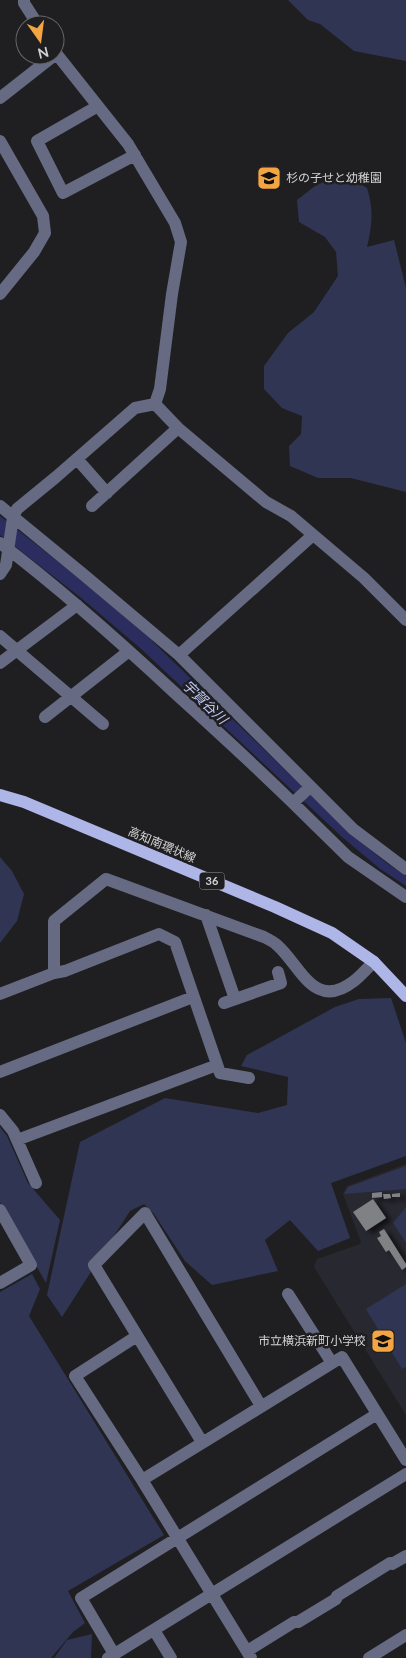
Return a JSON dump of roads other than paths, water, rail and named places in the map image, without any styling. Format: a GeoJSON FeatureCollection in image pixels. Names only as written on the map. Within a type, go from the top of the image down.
{"type":"FeatureCollection","features":[{"type":"Feature","properties":{"kind":"main road","name":"高知南環状線"},"geometry":{"type":"LineString","coordinates":[[0,795],[24,802],[332,934],[374,962],[406,996]]}},
{"type":"Feature","properties":{"kind":"street"},"geometry":{"type":"LineString","coordinates":[[24,0],[32,15]]}},
{"type":"Feature","properties":{"kind":"street"},"geometry":{"type":"LineString","coordinates":[[65,64],[135,155],[175,223],[181,242],[172,294],[160,389],[155,404]]}},
{"type":"Feature","properties":{"kind":"street"},"geometry":{"type":"LineString","coordinates":[[0,98],[41,65]]}},
{"type":"Feature","properties":{"kind":"street"},"geometry":{"type":"LineString","coordinates":[[98,106],[37,141],[63,193],[135,155]]}},
{"type":"Feature","properties":{"kind":"street"},"geometry":{"type":"LineString","coordinates":[[0,141],[43,216],[45,233],[34,252],[0,294]]}},
{"type":"Feature","properties":{"kind":"street"},"geometry":{"type":"LineString","coordinates":[[155,404],[178,428],[266,502],[291,516],[364,578],[406,620]]}},
{"type":"Feature","properties":{"kind":"street"},"geometry":{"type":"LineString","coordinates":[[0,574],[6,565],[6,546],[17,509],[135,408],[155,404]]}},
{"type":"Feature","properties":{"kind":"street"},"geometry":{"type":"LineString","coordinates":[[92,506],[178,428]]}},
{"type":"Feature","properties":{"kind":"street"},"geometry":{"type":"LineString","coordinates":[[77,459],[107,493]]}},
{"type":"Feature","properties":{"kind":"street"},"geometry":{"type":"LineString","coordinates":[[0,506],[13,520],[179,655],[309,788],[353,829],[406,869]]}},
{"type":"Feature","properties":{"kind":"street"},"geometry":{"type":"LineString","coordinates":[[179,655],[313,535]]}},
{"type":"Feature","properties":{"kind":"street"},"geometry":{"type":"LineString","coordinates":[[6,546],[38,571],[130,651],[295,802],[348,857],[406,896]]}},
{"type":"Feature","properties":{"kind":"street"},"geometry":{"type":"LineString","coordinates":[[0,663],[77,605]]}},
{"type":"Feature","properties":{"kind":"street"},"geometry":{"type":"LineString","coordinates":[[0,636],[103,724]]}},
{"type":"Feature","properties":{"kind":"street"},"geometry":{"type":"LineString","coordinates":[[45,717],[130,651]]}},
{"type":"Feature","properties":{"kind":"street"},"geometry":{"type":"LineString","coordinates":[[295,802],[309,788]]}},
{"type":"Feature","properties":{"kind":"street"},"geometry":{"type":"LineString","coordinates":[[54,973],[54,921],[106,879],[264,937],[277,945],[308,983],[320,989],[332,991],[343,988],[355,980],[374,962]]}},
{"type":"Feature","properties":{"kind":"street"},"geometry":{"type":"LineString","coordinates":[[206,915],[230,1001],[281,983],[278,972]]}},
{"type":"Feature","properties":{"kind":"street"},"geometry":{"type":"LineString","coordinates":[[0,994],[159,934],[174,942],[220,1073],[249,1078]]}},
{"type":"Feature","properties":{"kind":"street"},"geometry":{"type":"LineString","coordinates":[[0,1072],[193,997]]}},
{"type":"Feature","properties":{"kind":"street"},"geometry":{"type":"LineString","coordinates":[[17,1140],[217,1065]]}},
{"type":"Feature","properties":{"kind":"street"},"geometry":{"type":"LineString","coordinates":[[0,1115],[7,1122],[17,1140],[36,1184]]}},
{"type":"Feature","properties":{"kind":"street"},"geometry":{"type":"LineString","coordinates":[[0,1210],[31,1265],[0,1283]]}},
{"type":"Feature","properties":{"kind":"street"},"geometry":{"type":"LineString","coordinates":[[202,1442],[94,1265],[144,1213],[261,1406]]}},
{"type":"Feature","properties":{"kind":"street"},"geometry":{"type":"LineString","coordinates":[[288,1294],[332,1363]]}},
{"type":"Feature","properties":{"kind":"street"},"geometry":{"type":"LineString","coordinates":[[137,1336],[75,1376],[142,1480],[249,1655],[294,1622],[298,1622],[336,1599],[337,1596],[390,1563],[392,1564],[406,1556]]}},
{"type":"Feature","properties":{"kind":"street"},"geometry":{"type":"LineString","coordinates":[[142,1480],[342,1357],[406,1460]]}},
{"type":"Feature","properties":{"kind":"street"},"geometry":{"type":"LineString","coordinates":[[377,1414],[81,1598],[111,1656],[406,1474]]}},
{"type":"Feature","properties":{"kind":"street"},"geometry":{"type":"LineString","coordinates":[[154,1630],[171,1658]]}},
{"type":"Feature","properties":{"kind":"street"},"geometry":{"type":"LineString","coordinates":[[368,1658],[406,1635]]}},
{"type":"Feature","properties":{"kind":"water","name":"宇賀谷川"},"geometry":{"type":"Polygon","coordinates":[[[0,516],[89,586],[148,637],[350,833],[384,861],[406,876],[406,886],[379,868],[342,837],[140,648],[80,597],[0,535],[0,516]]]}},
{"type":"Feature","properties":{"kind":"place","name":"杉の子せと幼稚園"},"geometry":{"type":"Point","coordinates":[269,178]}},
{"type":"Feature","properties":{"kind":"place","name":"市立横浜新町小学校"},"geometry":{"type":"Point","coordinates":[383,1341]}}]}
